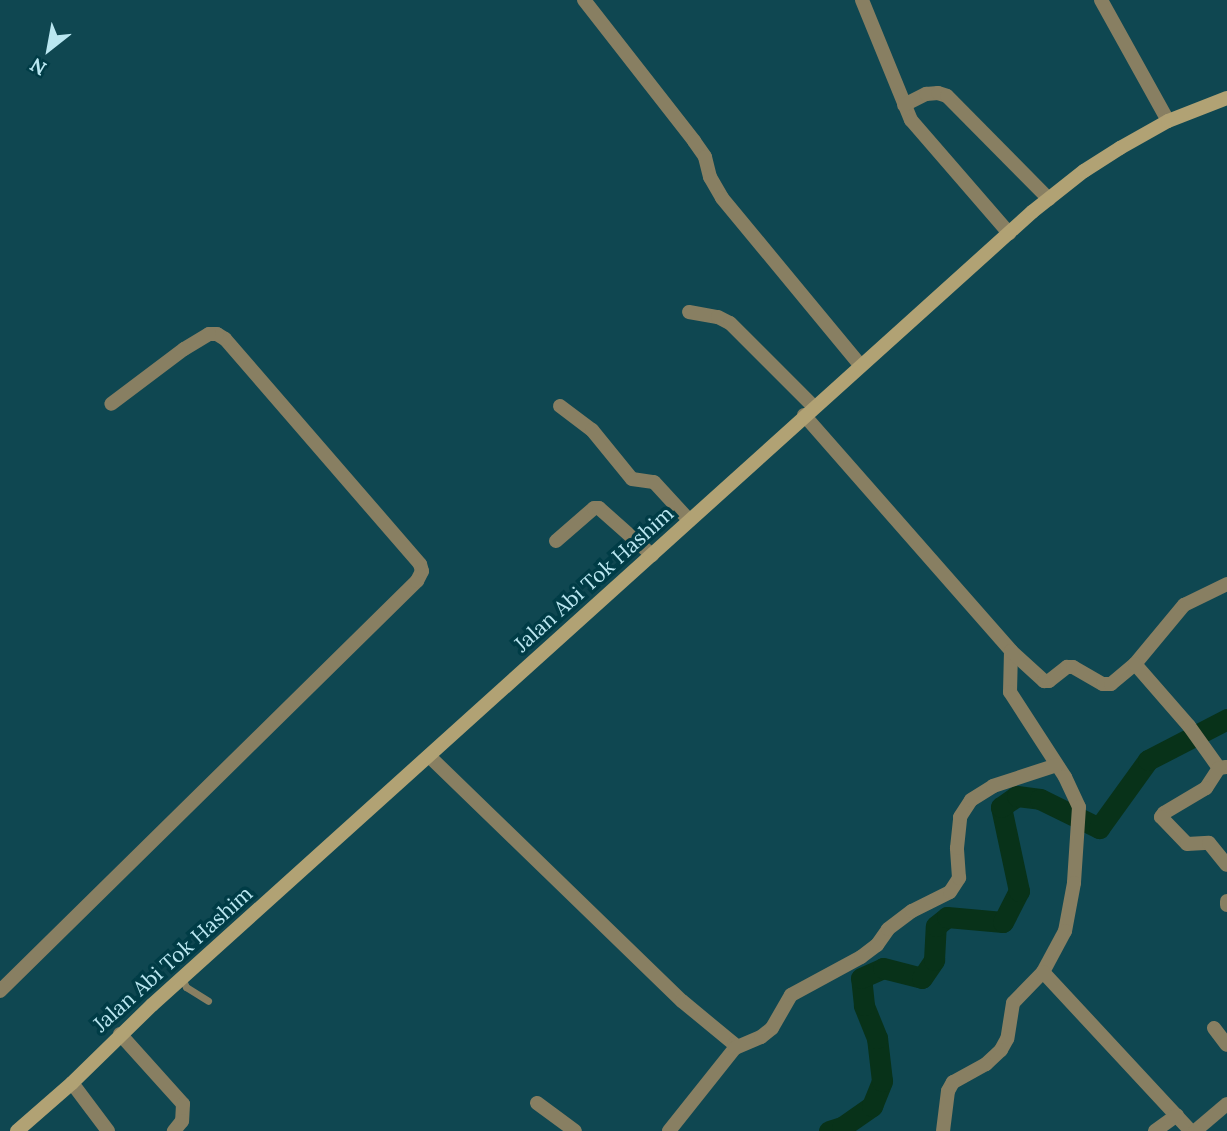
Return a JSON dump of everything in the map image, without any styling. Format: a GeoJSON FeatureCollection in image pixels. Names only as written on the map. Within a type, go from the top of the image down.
{"type":"FeatureCollection","features":[{"type":"Feature","properties":{"kind":"main road","name":"Jalan Abi Tok Hashim"},"geometry":{"type":"LineString","coordinates":[[17,1131],[72,1083],[120,1034],[652,555],[808,410],[1009,233],[1096,163],[1168,121],[1227,98]]}},
{"type":"Feature","properties":{"kind":"street"},"geometry":{"type":"LineString","coordinates":[[584,0],[694,141],[705,157],[710,177],[722,198],[860,365]]}},
{"type":"Feature","properties":{"kind":"street"},"geometry":{"type":"LineString","coordinates":[[862,0],[904,105],[926,138],[1009,233]]}},
{"type":"Feature","properties":{"kind":"street"},"geometry":{"type":"LineString","coordinates":[[1101,0],[1168,121]]}},
{"type":"Feature","properties":{"kind":"street"},"geometry":{"type":"LineString","coordinates":[[904,105],[926,94],[939,93],[947,96],[1049,199]]}},
{"type":"Feature","properties":{"kind":"street"},"geometry":{"type":"LineString","coordinates":[[689,312],[718,317],[730,323],[808,410],[1011,651],[1044,681],[1049,681],[1067,667],[1073,667],[1103,684],[1111,684],[1135,664],[1184,605],[1227,584]]}},
{"type":"Feature","properties":{"kind":"street"},"geometry":{"type":"LineString","coordinates":[[1,988],[417,581],[422,571],[420,564],[218,334],[209,334],[184,349],[111,404]]}},
{"type":"Feature","properties":{"kind":"street"},"geometry":{"type":"LineString","coordinates":[[560,406],[592,430],[632,479],[654,482],[689,520]]}},
{"type":"Feature","properties":{"kind":"street"},"geometry":{"type":"LineString","coordinates":[[556,541],[594,508],[599,508],[652,555]]}},
{"type":"Feature","properties":{"kind":"street"},"geometry":{"type":"LineString","coordinates":[[943,1131],[948,1091],[953,1082],[986,1064],[1001,1050],[1007,1039],[1013,1003],[1044,972],[1069,914],[1079,807],[1057,765],[1010,692],[1011,651]]}},
{"type":"Feature","properties":{"kind":"street"},"geometry":{"type":"LineString","coordinates":[[1135,664],[1219,764],[1206,788],[1164,813],[1161,820],[1187,844],[1209,844],[1227,865]]}},
{"type":"Feature","properties":{"kind":"street"},"geometry":{"type":"LineString","coordinates":[[429,756],[682,1001],[735,1048]]}},
{"type":"Feature","properties":{"kind":"street"},"geometry":{"type":"LineString","coordinates":[[669,1131],[735,1048],[761,1037],[772,1028],[791,995],[861,957],[904,917],[950,892],[959,878],[960,817],[971,800],[993,786],[1057,765]]}},
{"type":"Feature","properties":{"kind":"street"},"geometry":{"type":"LineString","coordinates":[[1044,972],[1193,1131],[1227,1104]]}},
{"type":"Feature","properties":{"kind":"street"},"geometry":{"type":"LineString","coordinates":[[1214,1028],[1227,1045]]}},
{"type":"Feature","properties":{"kind":"street"},"geometry":{"type":"LineString","coordinates":[[120,1034],[183,1104],[182,1121],[174,1131]]}},
{"type":"Feature","properties":{"kind":"street"},"geometry":{"type":"LineString","coordinates":[[72,1083],[108,1131]]}},
{"type":"Feature","properties":{"kind":"street"},"geometry":{"type":"LineString","coordinates":[[537,1103],[575,1131]]}},
{"type":"Feature","properties":{"kind":"street"},"geometry":{"type":"LineString","coordinates":[[1155,1131],[1177,1115]]}},
{"type":"Feature","properties":{"kind":"lane"},"geometry":{"type":"LineString","coordinates":[[182,978],[186,987],[208,1001]]}},
{"type":"Feature","properties":{"kind":"waterway"},"geometry":{"type":"LineString","coordinates":[[829,1131],[842,1127],[872,1106],[882,1081],[877,1038],[864,1005],[861,978],[883,968],[922,978],[934,960],[936,926],[947,917],[1003,922],[1019,891],[1001,807],[1017,796],[1040,799],[1099,828],[1148,760],[1227,719]]}}]}
